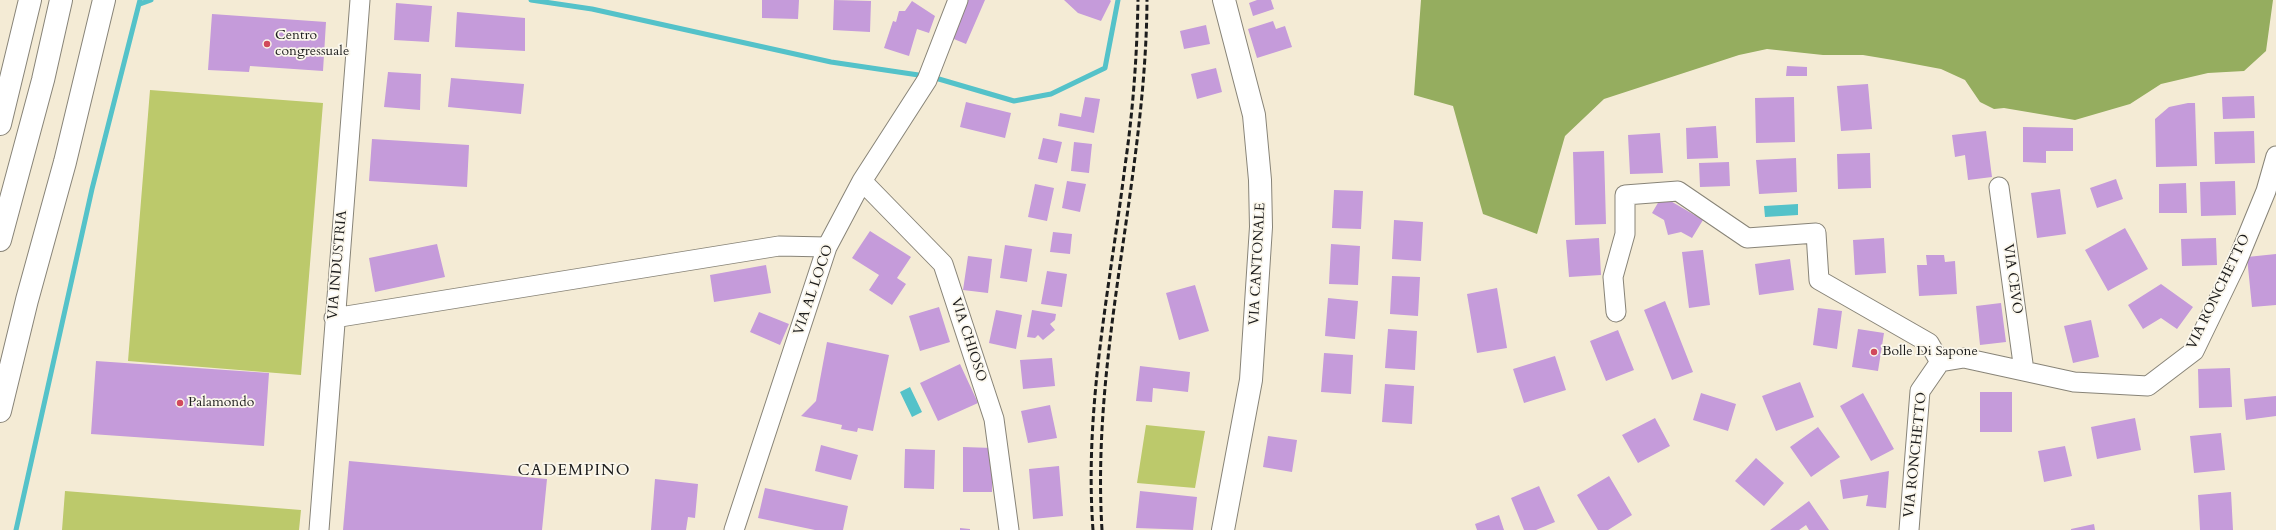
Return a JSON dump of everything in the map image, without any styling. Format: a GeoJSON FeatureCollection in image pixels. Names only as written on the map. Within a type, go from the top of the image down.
{"type":"FeatureCollection","features":[{"type":"Feature","properties":{"kind":"main road"},"geometry":{"type":"LineString","coordinates":[[0,124],[30,0]]}},
{"type":"Feature","properties":{"kind":"main road"},"geometry":{"type":"LineString","coordinates":[[0,240],[39,95],[61,0]]}},
{"type":"Feature","properties":{"kind":"main road"},"geometry":{"type":"LineString","coordinates":[[0,411],[27,300],[65,162],[104,0]]}},
{"type":"Feature","properties":{"kind":"main road","name":"VIA CANTONALE"},"geometry":{"type":"LineString","coordinates":[[1223,530],[1251,380],[1261,227],[1260,180],[1254,115],[1243,67],[1224,0]]}},
{"type":"Feature","properties":{"kind":"main road"},"geometry":{"type":"LineString","coordinates":[[0,372],[27,300]]}},
{"type":"Feature","properties":{"kind":"street","name":"VIA INDUSTRIA"},"geometry":{"type":"LineString","coordinates":[[319,530],[334,318],[360,0]]}},
{"type":"Feature","properties":{"kind":"street","name":"VIA AL LOCO"},"geometry":{"type":"LineString","coordinates":[[734,530],[827,247],[862,181],[930,76],[958,0]]}},
{"type":"Feature","properties":{"kind":"street","name":"VIA RONCHETTO"},"geometry":{"type":"LineString","coordinates":[[1909,530],[1920,391],[1940,362],[1964,358],[2074,382],[2148,386],[2194,351],[2236,264],[2266,191],[2276,156]]}},
{"type":"Feature","properties":{"kind":"street","name":"VIA CHIOSO"},"geometry":{"type":"LineString","coordinates":[[862,181],[942,264],[994,418],[1009,530]]}},
{"type":"Feature","properties":{"kind":"street","name":"VIA CEVO"},"geometry":{"type":"LineString","coordinates":[[1999,187],[2024,371]]}},
{"type":"Feature","properties":{"kind":"street"},"geometry":{"type":"LineString","coordinates":[[1616,312],[1613,277],[1625,234],[1625,195],[1678,191],[1747,238],[1816,233],[1819,280],[1929,343],[1940,362]]}},
{"type":"Feature","properties":{"kind":"street"},"geometry":{"type":"LineString","coordinates":[[334,318],[779,246],[827,247]]}},
{"type":"Feature","properties":{"kind":"green space"},"geometry":{"type":"Polygon","coordinates":[[[1421,0],[2273,0],[2266,51],[2244,71],[2208,73],[2161,84],[2130,104],[2075,120],[2004,108],[1994,109],[1980,102],[1965,80],[1941,69],[1863,55],[1823,55],[1767,49],[1739,55],[1604,99],[1565,136],[1537,234],[1483,214],[1453,106],[1414,95],[1421,0]]]}},
{"type":"Feature","properties":{"kind":"green space"},"geometry":{"type":"Polygon","coordinates":[[[150,90],[323,103],[301,375],[128,361],[150,90]]]}},
{"type":"Feature","properties":{"kind":"green space"},"geometry":{"type":"Polygon","coordinates":[[[1146,425],[1205,431],[1195,488],[1137,483],[1146,425]]]}},
{"type":"Feature","properties":{"kind":"green space"},"geometry":{"type":"Polygon","coordinates":[[[65,491],[301,510],[299,530],[62,530],[65,491]]]}},
{"type":"Feature","properties":{"kind":"water"},"geometry":{"type":"Polygon","coordinates":[[[1798,204],[1798,215],[1765,217],[1764,206],[1798,204]]]}},
{"type":"Feature","properties":{"kind":"water"},"geometry":{"type":"Polygon","coordinates":[[[910,387],[922,412],[912,417],[900,392],[910,387]]]}},
{"type":"Feature","properties":{"kind":"building"},"geometry":{"type":"Polygon","coordinates":[[[762,0],[799,0],[798,19],[762,18],[762,0]]]}},
{"type":"Feature","properties":{"kind":"building"},"geometry":{"type":"Polygon","coordinates":[[[834,0],[871,1],[870,32],[833,30],[834,0]]]}},
{"type":"Feature","properties":{"kind":"building"},"geometry":{"type":"Polygon","coordinates":[[[965,0],[985,0],[966,44],[949,37],[965,0]]]}},
{"type":"Feature","properties":{"kind":"building"},"geometry":{"type":"Polygon","coordinates":[[[1064,0],[1111,1],[1101,21],[1078,13],[1064,0]]]}},
{"type":"Feature","properties":{"kind":"building"},"geometry":{"type":"Polygon","coordinates":[[[1257,0],[1271,0],[1274,9],[1253,16],[1249,3],[1257,0]]]}},
{"type":"Feature","properties":{"kind":"building"},"geometry":{"type":"Polygon","coordinates":[[[912,1],[935,16],[929,33],[917,29],[909,56],[884,48],[893,21],[896,22],[899,11],[905,11],[912,1]]]}},
{"type":"Feature","properties":{"kind":"building"},"geometry":{"type":"Polygon","coordinates":[[[396,3],[432,6],[429,42],[394,40],[396,3]]]}},
{"type":"Feature","properties":{"kind":"building"},"geometry":{"type":"Polygon","coordinates":[[[457,12],[525,18],[525,51],[455,47],[457,12]]]}},
{"type":"Feature","properties":{"kind":"building","name":"Centro congressuale"},"geometry":{"type":"Polygon","coordinates":[[[212,14],[326,22],[323,71],[250,66],[249,72],[208,70],[212,14]]]}},
{"type":"Feature","properties":{"kind":"building"},"geometry":{"type":"Polygon","coordinates":[[[1273,21],[1276,29],[1285,26],[1292,47],[1257,58],[1248,29],[1273,21]]]}},
{"type":"Feature","properties":{"kind":"building"},"geometry":{"type":"Polygon","coordinates":[[[1206,25],[1210,44],[1184,49],[1180,31],[1206,25]]]}},
{"type":"Feature","properties":{"kind":"building"},"geometry":{"type":"Polygon","coordinates":[[[1787,66],[1807,67],[1807,76],[1786,76],[1787,66]]]}},
{"type":"Feature","properties":{"kind":"building"},"geometry":{"type":"Polygon","coordinates":[[[1216,68],[1222,92],[1197,99],[1191,74],[1216,68]]]}},
{"type":"Feature","properties":{"kind":"building"},"geometry":{"type":"Polygon","coordinates":[[[388,72],[421,74],[420,110],[384,107],[388,72]]]}},
{"type":"Feature","properties":{"kind":"building"},"geometry":{"type":"Polygon","coordinates":[[[451,78],[524,84],[521,114],[448,107],[451,78]]]}},
{"type":"Feature","properties":{"kind":"building"},"geometry":{"type":"Polygon","coordinates":[[[1868,84],[1872,129],[1841,131],[1837,86],[1868,84]]]}},
{"type":"Feature","properties":{"kind":"building"},"geometry":{"type":"Polygon","coordinates":[[[2254,96],[2255,118],[2223,119],[2222,97],[2254,96]]]}},
{"type":"Feature","properties":{"kind":"building"},"geometry":{"type":"Polygon","coordinates":[[[1085,97],[1100,99],[1094,133],[1058,126],[1060,113],[1081,117],[1085,97]]]}},
{"type":"Feature","properties":{"kind":"building"},"geometry":{"type":"Polygon","coordinates":[[[1794,97],[1795,142],[1756,143],[1755,98],[1794,97]]]}},
{"type":"Feature","properties":{"kind":"building"},"geometry":{"type":"Polygon","coordinates":[[[966,102],[1011,113],[1005,138],[960,127],[966,102]]]}},
{"type":"Feature","properties":{"kind":"building"},"geometry":{"type":"Polygon","coordinates":[[[2195,103],[2197,166],[2156,167],[2155,119],[2169,107],[2195,103]]]}},
{"type":"Feature","properties":{"kind":"building"},"geometry":{"type":"Polygon","coordinates":[[[1716,126],[1718,158],[1687,159],[1686,128],[1716,126]]]}},
{"type":"Feature","properties":{"kind":"building"},"geometry":{"type":"Polygon","coordinates":[[[2023,127],[2073,128],[2073,151],[2046,151],[2046,163],[2023,162],[2023,127]]]}},
{"type":"Feature","properties":{"kind":"building"},"geometry":{"type":"Polygon","coordinates":[[[1986,131],[1992,177],[1968,180],[1965,155],[1955,157],[1952,135],[1986,131]]]}},
{"type":"Feature","properties":{"kind":"building"},"geometry":{"type":"Polygon","coordinates":[[[2254,131],[2255,163],[2215,164],[2214,132],[2254,131]]]}},
{"type":"Feature","properties":{"kind":"building"},"geometry":{"type":"Polygon","coordinates":[[[1660,133],[1663,173],[1630,174],[1628,135],[1660,133]]]}},
{"type":"Feature","properties":{"kind":"building"},"geometry":{"type":"Polygon","coordinates":[[[1043,138],[1062,142],[1057,163],[1038,159],[1043,138]]]}},
{"type":"Feature","properties":{"kind":"building"},"geometry":{"type":"Polygon","coordinates":[[[372,139],[469,145],[467,187],[369,181],[372,139]]]}},
{"type":"Feature","properties":{"kind":"building"},"geometry":{"type":"Polygon","coordinates":[[[1074,142],[1092,144],[1089,173],[1071,171],[1074,142]]]}},
{"type":"Feature","properties":{"kind":"building"},"geometry":{"type":"Polygon","coordinates":[[[1604,151],[1606,224],[1575,225],[1573,152],[1604,151]]]}},
{"type":"Feature","properties":{"kind":"building"},"geometry":{"type":"Polygon","coordinates":[[[1870,153],[1871,188],[1838,189],[1837,154],[1870,153]]]}},
{"type":"Feature","properties":{"kind":"building"},"geometry":{"type":"Polygon","coordinates":[[[1796,158],[1797,192],[1759,194],[1756,160],[1796,158]]]}},
{"type":"Feature","properties":{"kind":"building"},"geometry":{"type":"Polygon","coordinates":[[[1729,162],[1730,186],[1700,187],[1699,163],[1729,162]]]}},
{"type":"Feature","properties":{"kind":"building"},"geometry":{"type":"Polygon","coordinates":[[[2116,179],[2123,199],[2097,208],[2090,188],[2116,179]]]}},
{"type":"Feature","properties":{"kind":"building"},"geometry":{"type":"Polygon","coordinates":[[[1067,181],[1086,184],[1080,212],[1062,208],[1067,181]]]}},
{"type":"Feature","properties":{"kind":"building"},"geometry":{"type":"Polygon","coordinates":[[[2235,181],[2236,215],[2201,216],[2200,182],[2235,181]]]}},
{"type":"Feature","properties":{"kind":"building"},"geometry":{"type":"Polygon","coordinates":[[[2186,183],[2187,213],[2159,213],[2159,184],[2186,183]]]}},
{"type":"Feature","properties":{"kind":"building"},"geometry":{"type":"Polygon","coordinates":[[[1035,184],[1054,188],[1047,221],[1028,217],[1035,184]]]}},
{"type":"Feature","properties":{"kind":"building"},"geometry":{"type":"Polygon","coordinates":[[[2060,189],[2066,234],[2037,238],[2031,193],[2060,189]]]}},
{"type":"Feature","properties":{"kind":"building"},"geometry":{"type":"Polygon","coordinates":[[[1334,190],[1363,191],[1361,229],[1332,228],[1334,190]]]}},
{"type":"Feature","properties":{"kind":"building"},"geometry":{"type":"Polygon","coordinates":[[[1662,196],[1703,220],[1692,238],[1681,232],[1668,235],[1664,220],[1652,213],[1662,196]]]}},
{"type":"Feature","properties":{"kind":"building"},"geometry":{"type":"Polygon","coordinates":[[[1394,220],[1423,222],[1421,261],[1392,259],[1394,220]]]}},
{"type":"Feature","properties":{"kind":"building"},"geometry":{"type":"Polygon","coordinates":[[[2125,228],[2148,269],[2108,291],[2085,250],[2125,228]]]}},
{"type":"Feature","properties":{"kind":"building"},"geometry":{"type":"Polygon","coordinates":[[[870,231],[911,257],[897,278],[906,284],[892,305],[869,290],[879,275],[852,258],[870,231]]]}},
{"type":"Feature","properties":{"kind":"building"},"geometry":{"type":"Polygon","coordinates":[[[1053,232],[1072,234],[1070,254],[1050,252],[1053,232]]]}},
{"type":"Feature","properties":{"kind":"building"},"geometry":{"type":"Polygon","coordinates":[[[1599,238],[1601,275],[1569,277],[1566,240],[1599,238]]]}},
{"type":"Feature","properties":{"kind":"building"},"geometry":{"type":"Polygon","coordinates":[[[1884,238],[1886,273],[1855,275],[1853,240],[1884,238]]]}},
{"type":"Feature","properties":{"kind":"building"},"geometry":{"type":"Polygon","coordinates":[[[2216,238],[2217,265],[2182,266],[2181,239],[2216,238]]]}},
{"type":"Feature","properties":{"kind":"building"},"geometry":{"type":"Polygon","coordinates":[[[437,244],[445,277],[375,292],[369,258],[437,244]]]}},
{"type":"Feature","properties":{"kind":"building"},"geometry":{"type":"Polygon","coordinates":[[[1331,244],[1360,246],[1358,285],[1329,284],[1331,244]]]}},
{"type":"Feature","properties":{"kind":"building"},"geometry":{"type":"Polygon","coordinates":[[[1005,245],[1032,249],[1027,282],[1000,278],[1005,245]]]}},
{"type":"Feature","properties":{"kind":"building"},"geometry":{"type":"Polygon","coordinates":[[[1703,250],[1710,305],[1689,308],[1682,252],[1703,250]]]}},
{"type":"Feature","properties":{"kind":"building"},"geometry":{"type":"Polygon","coordinates":[[[2276,254],[2276,305],[2252,307],[2247,257],[2276,254]]]}},
{"type":"Feature","properties":{"kind":"building"},"geometry":{"type":"Polygon","coordinates":[[[1926,255],[1944,255],[1945,262],[1955,261],[1957,294],[1919,296],[1917,265],[1927,265],[1926,255]]]}},
{"type":"Feature","properties":{"kind":"building"},"geometry":{"type":"Polygon","coordinates":[[[968,256],[992,259],[988,293],[963,290],[968,256]]]}},
{"type":"Feature","properties":{"kind":"building"},"geometry":{"type":"Polygon","coordinates":[[[1790,259],[1794,290],[1759,295],[1755,264],[1790,259]]]}},
{"type":"Feature","properties":{"kind":"building"},"geometry":{"type":"Polygon","coordinates":[[[766,265],[771,293],[714,302],[710,275],[766,265]]]}},
{"type":"Feature","properties":{"kind":"building"},"geometry":{"type":"Polygon","coordinates":[[[1047,271],[1067,274],[1062,307],[1041,304],[1047,271]]]}},
{"type":"Feature","properties":{"kind":"building"},"geometry":{"type":"Polygon","coordinates":[[[1392,276],[1420,277],[1418,316],[1390,314],[1392,276]]]}},
{"type":"Feature","properties":{"kind":"building"},"geometry":{"type":"Polygon","coordinates":[[[2161,284],[2193,307],[2177,329],[2161,318],[2143,329],[2128,305],[2161,284]]]}},
{"type":"Feature","properties":{"kind":"building"},"geometry":{"type":"Polygon","coordinates":[[[1195,285],[1209,331],[1179,340],[1166,293],[1195,285]]]}},
{"type":"Feature","properties":{"kind":"building"},"geometry":{"type":"Polygon","coordinates":[[[1497,288],[1507,348],[1477,353],[1467,294],[1497,288]]]}},
{"type":"Feature","properties":{"kind":"building"},"geometry":{"type":"Polygon","coordinates":[[[1328,298],[1358,301],[1355,339],[1325,336],[1328,298]]]}},
{"type":"Feature","properties":{"kind":"building"},"geometry":{"type":"Polygon","coordinates":[[[1665,301],[1693,372],[1672,380],[1644,310],[1665,301]]]}},
{"type":"Feature","properties":{"kind":"building"},"geometry":{"type":"Polygon","coordinates":[[[2001,303],[2006,342],[1980,345],[1976,306],[2001,303]]]}},
{"type":"Feature","properties":{"kind":"building"},"geometry":{"type":"Polygon","coordinates":[[[939,307],[950,342],[920,351],[909,316],[939,307]]]}},
{"type":"Feature","properties":{"kind":"building"},"geometry":{"type":"Polygon","coordinates":[[[1818,308],[1842,311],[1837,349],[1813,345],[1818,308]]]}},
{"type":"Feature","properties":{"kind":"building"},"geometry":{"type":"Polygon","coordinates":[[[996,310],[1022,315],[1016,349],[989,343],[996,310]]]}},
{"type":"Feature","properties":{"kind":"building"},"geometry":{"type":"Polygon","coordinates":[[[1032,310],[1056,314],[1055,320],[1050,324],[1055,330],[1043,340],[1038,335],[1035,338],[1027,337],[1032,310]]]}},
{"type":"Feature","properties":{"kind":"building"},"geometry":{"type":"Polygon","coordinates":[[[759,312],[789,324],[780,345],[750,332],[759,312]]]}},
{"type":"Feature","properties":{"kind":"building"},"geometry":{"type":"Polygon","coordinates":[[[2091,320],[2099,357],[2073,363],[2064,326],[2091,320]]]}},
{"type":"Feature","properties":{"kind":"building"},"geometry":{"type":"Polygon","coordinates":[[[1388,329],[1417,331],[1415,370],[1385,368],[1388,329]]]}},
{"type":"Feature","properties":{"kind":"building"},"geometry":{"type":"Polygon","coordinates":[[[1858,329],[1884,333],[1878,371],[1852,367],[1858,329]]]}},
{"type":"Feature","properties":{"kind":"building"},"geometry":{"type":"Polygon","coordinates":[[[1618,330],[1634,370],[1606,381],[1590,341],[1618,330]]]}},
{"type":"Feature","properties":{"kind":"building"},"geometry":{"type":"Polygon","coordinates":[[[827,342],[889,355],[873,431],[858,428],[857,432],[841,429],[842,425],[801,416],[816,401],[827,342]]]}},
{"type":"Feature","properties":{"kind":"building"},"geometry":{"type":"Polygon","coordinates":[[[1324,353],[1353,355],[1351,394],[1321,392],[1324,353]]]}},
{"type":"Feature","properties":{"kind":"building"},"geometry":{"type":"Polygon","coordinates":[[[1555,356],[1566,390],[1524,403],[1513,369],[1555,356]]]}},
{"type":"Feature","properties":{"kind":"building"},"geometry":{"type":"Polygon","coordinates":[[[1052,358],[1055,386],[1023,389],[1020,360],[1052,358]]]}},
{"type":"Feature","properties":{"kind":"building","name":"Palamondo"},"geometry":{"type":"Polygon","coordinates":[[[96,361],[269,373],[264,446],[91,434],[96,361]]]}},
{"type":"Feature","properties":{"kind":"building"},"geometry":{"type":"Polygon","coordinates":[[[960,364],[978,403],[938,421],[920,383],[960,364]]]}},
{"type":"Feature","properties":{"kind":"building"},"geometry":{"type":"Polygon","coordinates":[[[1140,366],[1190,372],[1188,392],[1153,388],[1152,402],[1136,401],[1140,366]]]}},
{"type":"Feature","properties":{"kind":"building"},"geometry":{"type":"Polygon","coordinates":[[[2230,368],[2232,407],[2199,408],[2198,369],[2230,368]]]}},
{"type":"Feature","properties":{"kind":"building"},"geometry":{"type":"Polygon","coordinates":[[[1800,382],[1814,417],[1776,431],[1762,396],[1800,382]]]}},
{"type":"Feature","properties":{"kind":"building"},"geometry":{"type":"Polygon","coordinates":[[[1385,384],[1414,386],[1412,424],[1382,422],[1385,384]]]}},
{"type":"Feature","properties":{"kind":"building"},"geometry":{"type":"Polygon","coordinates":[[[1980,392],[2012,392],[2012,432],[1980,432],[1980,392]]]}},
{"type":"Feature","properties":{"kind":"building"},"geometry":{"type":"Polygon","coordinates":[[[1701,393],[1736,404],[1728,431],[1693,420],[1701,393]]]}},
{"type":"Feature","properties":{"kind":"building"},"geometry":{"type":"Polygon","coordinates":[[[1863,393],[1894,449],[1871,461],[1840,406],[1863,393]]]}},
{"type":"Feature","properties":{"kind":"building"},"geometry":{"type":"Polygon","coordinates":[[[2276,396],[2276,416],[2246,420],[2244,399],[2276,396]]]}},
{"type":"Feature","properties":{"kind":"building"},"geometry":{"type":"Polygon","coordinates":[[[1050,405],[1057,438],[1028,443],[1021,411],[1050,405]]]}},
{"type":"Feature","properties":{"kind":"building"},"geometry":{"type":"Polygon","coordinates":[[[1655,418],[1670,446],[1638,463],[1622,435],[1655,418]]]}},
{"type":"Feature","properties":{"kind":"building"},"geometry":{"type":"Polygon","coordinates":[[[2135,418],[2141,450],[2097,459],[2091,427],[2135,418]]]}},
{"type":"Feature","properties":{"kind":"building"},"geometry":{"type":"Polygon","coordinates":[[[1818,427],[1840,457],[1811,477],[1790,447],[1818,427]]]}},
{"type":"Feature","properties":{"kind":"building"},"geometry":{"type":"Polygon","coordinates":[[[2221,433],[2225,470],[2194,473],[2190,436],[2221,433]]]}},
{"type":"Feature","properties":{"kind":"building"},"geometry":{"type":"Polygon","coordinates":[[[1268,436],[1297,440],[1292,472],[1263,467],[1268,436]]]}},
{"type":"Feature","properties":{"kind":"building"},"geometry":{"type":"Polygon","coordinates":[[[821,445],[858,455],[851,480],[815,471],[821,445]]]}},
{"type":"Feature","properties":{"kind":"building"},"geometry":{"type":"Polygon","coordinates":[[[2065,446],[2072,476],[2044,482],[2038,451],[2065,446]]]}},
{"type":"Feature","properties":{"kind":"building"},"geometry":{"type":"Polygon","coordinates":[[[963,447],[993,448],[992,492],[963,492],[963,447]]]}},
{"type":"Feature","properties":{"kind":"building"},"geometry":{"type":"Polygon","coordinates":[[[905,449],[935,450],[934,489],[904,488],[905,449]]]}},
{"type":"Feature","properties":{"kind":"building"},"geometry":{"type":"Polygon","coordinates":[[[1756,458],[1784,483],[1764,506],[1735,481],[1756,458]]]}},
{"type":"Feature","properties":{"kind":"building"},"geometry":{"type":"Polygon","coordinates":[[[349,461],[547,479],[542,530],[343,530],[349,461]]]}},
{"type":"Feature","properties":{"kind":"building"},"geometry":{"type":"Polygon","coordinates":[[[1059,466],[1063,516],[1033,519],[1029,469],[1059,466]]]}},
{"type":"Feature","properties":{"kind":"building"},"geometry":{"type":"Polygon","coordinates":[[[1889,471],[1886,508],[1866,506],[1868,495],[1843,499],[1840,480],[1889,471]]]}},
{"type":"Feature","properties":{"kind":"building"},"geometry":{"type":"Polygon","coordinates":[[[1609,476],[1632,515],[1608,530],[1598,530],[1577,495],[1609,476]]]}},
{"type":"Feature","properties":{"kind":"building"},"geometry":{"type":"Polygon","coordinates":[[[655,479],[698,484],[695,518],[688,517],[686,530],[651,530],[655,479]]]}},
{"type":"Feature","properties":{"kind":"building"},"geometry":{"type":"Polygon","coordinates":[[[1539,486],[1555,522],[1536,530],[1524,530],[1511,498],[1539,486]]]}},
{"type":"Feature","properties":{"kind":"building"},"geometry":{"type":"Polygon","coordinates":[[[765,488],[848,506],[843,530],[815,530],[758,518],[765,488]]]}},
{"type":"Feature","properties":{"kind":"building"},"geometry":{"type":"Polygon","coordinates":[[[1140,491],[1197,497],[1193,530],[1136,528],[1140,491]]]}},
{"type":"Feature","properties":{"kind":"building"},"geometry":{"type":"Polygon","coordinates":[[[2231,492],[2233,530],[2200,530],[2198,495],[2231,492]]]}},
{"type":"Feature","properties":{"kind":"building"},"geometry":{"type":"Polygon","coordinates":[[[1809,501],[1829,530],[1809,530],[1806,525],[1799,530],[1770,530],[1809,501]]]}},
{"type":"Feature","properties":{"kind":"building"},"geometry":{"type":"Polygon","coordinates":[[[1499,515],[1504,530],[1477,530],[1475,524],[1499,515]]]}},
{"type":"Feature","properties":{"kind":"building"},"geometry":{"type":"Polygon","coordinates":[[[2094,524],[2095,530],[2071,530],[2071,529],[2094,524]]]}},
{"type":"Feature","properties":{"kind":"building"},"geometry":{"type":"Polygon","coordinates":[[[960,528],[970,529],[970,530],[960,530],[960,528]]]}},
{"type":"Feature","properties":{"kind":"waterway"},"geometry":{"type":"LineString","coordinates":[[16,530],[92,189],[140,0]]}},
{"type":"Feature","properties":{"kind":"waterway"},"geometry":{"type":"LineString","coordinates":[[140,4],[151,0]]}},
{"type":"Feature","properties":{"kind":"waterway"},"geometry":{"type":"LineString","coordinates":[[531,0],[592,9],[831,62],[932,77],[1014,101],[1051,94],[1105,68],[1118,0]]}},
{"type":"Feature","properties":{"kind":"railway"},"geometry":{"type":"LineString","coordinates":[[1093,530],[1091,484],[1095,393],[1130,125],[1136,63],[1138,0]]}},
{"type":"Feature","properties":{"kind":"railway"},"geometry":{"type":"LineString","coordinates":[[1102,530],[1101,463],[1104,397],[1111,331],[1138,133],[1144,67],[1147,0]]}},
{"type":"Feature","properties":{"kind":"place","name":"Centro congressuale"},"geometry":{"type":"Point","coordinates":[267,44]}},
{"type":"Feature","properties":{"kind":"place","name":"Bolle Di Sapone"},"geometry":{"type":"Point","coordinates":[1874,352]}},
{"type":"Feature","properties":{"kind":"place","name":"Palamondo"},"geometry":{"type":"Point","coordinates":[180,403]}},
{"type":"Feature","properties":{"kind":"district","name":"CADEMPINO"},"geometry":{"type":"Point","coordinates":[574,471]}}]}
